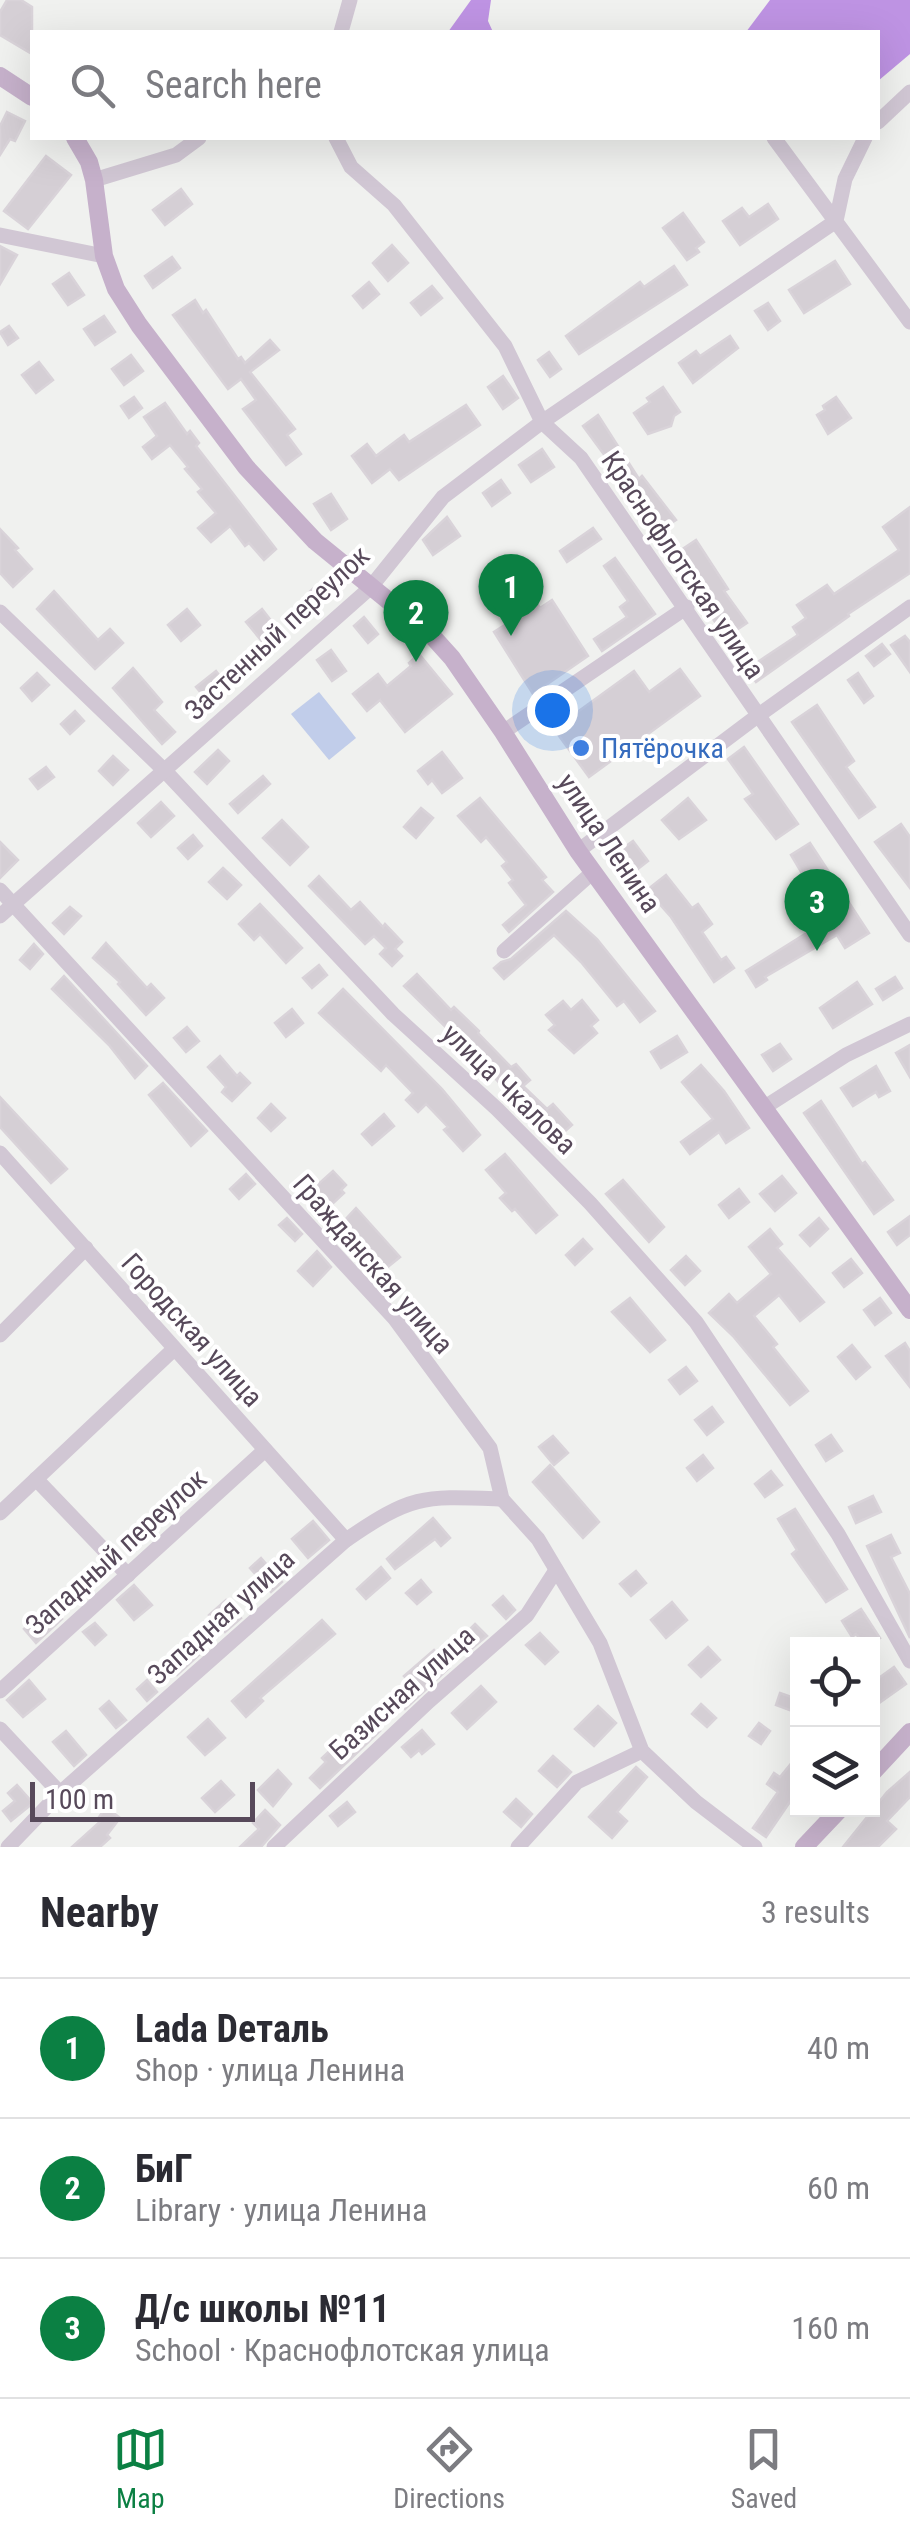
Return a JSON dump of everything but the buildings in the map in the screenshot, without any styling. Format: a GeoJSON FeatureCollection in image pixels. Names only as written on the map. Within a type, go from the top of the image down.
{"type":"FeatureCollection","features":[{"type":"Feature","properties":{"kind":"main road"},"geometry":{"type":"LineString","coordinates":[[0,76],[30,96]]}},
{"type":"Feature","properties":{"kind":"main road","name":"улица Ленина"},"geometry":{"type":"LineString","coordinates":[[76,140],[94,180],[104,256],[116,288],[140,325],[246,468],[315,541],[433,637],[468,678],[578,852],[910,1310]]}},
{"type":"Feature","properties":{"kind":"main road"},"geometry":{"type":"LineString","coordinates":[[880,1764],[910,1732]]}},
{"type":"Feature","properties":{"kind":"main road"},"geometry":{"type":"LineString","coordinates":[[804,1847],[832,1817]]}},
{"type":"Feature","properties":{"kind":"street"},"geometry":{"type":"LineString","coordinates":[[342,30],[350,0]]}},
{"type":"Feature","properties":{"kind":"street"},"geometry":{"type":"LineString","coordinates":[[880,120],[910,92]]}},
{"type":"Feature","properties":{"kind":"street"},"geometry":{"type":"LineString","coordinates":[[94,180],[176,155],[197,140]]}},
{"type":"Feature","properties":{"kind":"street","name":"Краснофлотская улица"},"geometry":{"type":"LineString","coordinates":[[337,140],[351,167],[394,204],[505,346],[542,422],[580,458],[910,934]]}},
{"type":"Feature","properties":{"kind":"street"},"geometry":{"type":"LineString","coordinates":[[775,140],[909,317]]}},
{"type":"Feature","properties":{"kind":"street"},"geometry":{"type":"LineString","coordinates":[[836,221],[846,179],[864,140]]}},
{"type":"Feature","properties":{"kind":"street","name":"Застенный переулок"},"geometry":{"type":"LineString","coordinates":[[0,916],[370,588],[442,497],[542,422],[836,221]]}},
{"type":"Feature","properties":{"kind":"street"},"geometry":{"type":"LineString","coordinates":[[0,235],[104,256]]}},
{"type":"Feature","properties":{"kind":"street"},"geometry":{"type":"LineString","coordinates":[[578,852],[910,606]]}},
{"type":"Feature","properties":{"kind":"street"},"geometry":{"type":"LineString","coordinates":[[504,732],[687,608]]}},
{"type":"Feature","properties":{"kind":"street","name":"улица Чкалова"},"geometry":{"type":"LineString","coordinates":[[0,612],[165,771],[392,1014],[590,1202],[696,1322],[838,1534],[910,1661]]}},
{"type":"Feature","properties":{"kind":"street"},"geometry":{"type":"LineString","coordinates":[[504,950],[593,872]]}},
{"type":"Feature","properties":{"kind":"street","name":"Гражданская улица"},"geometry":{"type":"LineString","coordinates":[[0,890],[395,1319],[490,1448],[502,1498],[538,1539],[600,1643],[642,1751],[696,1802],[755,1847]]}},
{"type":"Feature","properties":{"kind":"street"},"geometry":{"type":"LineString","coordinates":[[765,1107],[846,1055],[910,1024]]}},
{"type":"Feature","properties":{"kind":"street","name":"Городская улица"},"geometry":{"type":"LineString","coordinates":[[0,1153],[346,1540]]}},
{"type":"Feature","properties":{"kind":"street"},"geometry":{"type":"LineString","coordinates":[[0,1335],[86,1248]]}},
{"type":"Feature","properties":{"kind":"street"},"geometry":{"type":"LineString","coordinates":[[0,1513],[174,1349]]}},
{"type":"Feature","properties":{"kind":"street","name":"Западный переулок"},"geometry":{"type":"LineString","coordinates":[[0,1691],[265,1450]]}},
{"type":"Feature","properties":{"kind":"street"},"geometry":{"type":"LineString","coordinates":[[36,1479],[128,1575]]}},
{"type":"Feature","properties":{"kind":"street","name":"Западная улица"},"geometry":{"type":"LineString","coordinates":[[8,1847],[60,1793],[346,1540],[409,1502],[450,1496],[502,1498]]}},
{"type":"Feature","properties":{"kind":"street","name":"Базисная улица"},"geometry":{"type":"LineString","coordinates":[[274,1847],[429,1700],[527,1615],[556,1570]]}},
{"type":"Feature","properties":{"kind":"street"},"geometry":{"type":"LineString","coordinates":[[0,1728],[60,1793]]}},
{"type":"Feature","properties":{"kind":"street"},"geometry":{"type":"LineString","coordinates":[[518,1847],[576,1782],[642,1751]]}},
{"type":"Feature","properties":{"kind":"shaded area"},"geometry":{"type":"Polygon","coordinates":[[[471,0],[491,0],[488,21],[492,30],[449,30],[471,0]]]}},
{"type":"Feature","properties":{"kind":"shaded area"},"geometry":{"type":"Polygon","coordinates":[[[770,0],[910,0],[910,54],[880,79],[880,30],[748,30],[770,0]]]}},
{"type":"Feature","properties":{"kind":"shaded area"},"geometry":{"type":"Polygon","coordinates":[[[319,692],[356,738],[329,760],[291,714],[319,692]]]}},
{"type":"Feature","properties":{"kind":"place","name":"Lada Dеталь"},"geometry":{"type":"Point","coordinates":[511,636]}},
{"type":"Feature","properties":{"kind":"place","name":"БиГ"},"geometry":{"type":"Point","coordinates":[416,662]}},
{"type":"Feature","properties":{"kind":"place","name":"Пятёрочка"},"geometry":{"type":"Point","coordinates":[581,748]}},
{"type":"Feature","properties":{"kind":"place","name":"Д/с школы №11"},"geometry":{"type":"Point","coordinates":[817,951]}}]}
